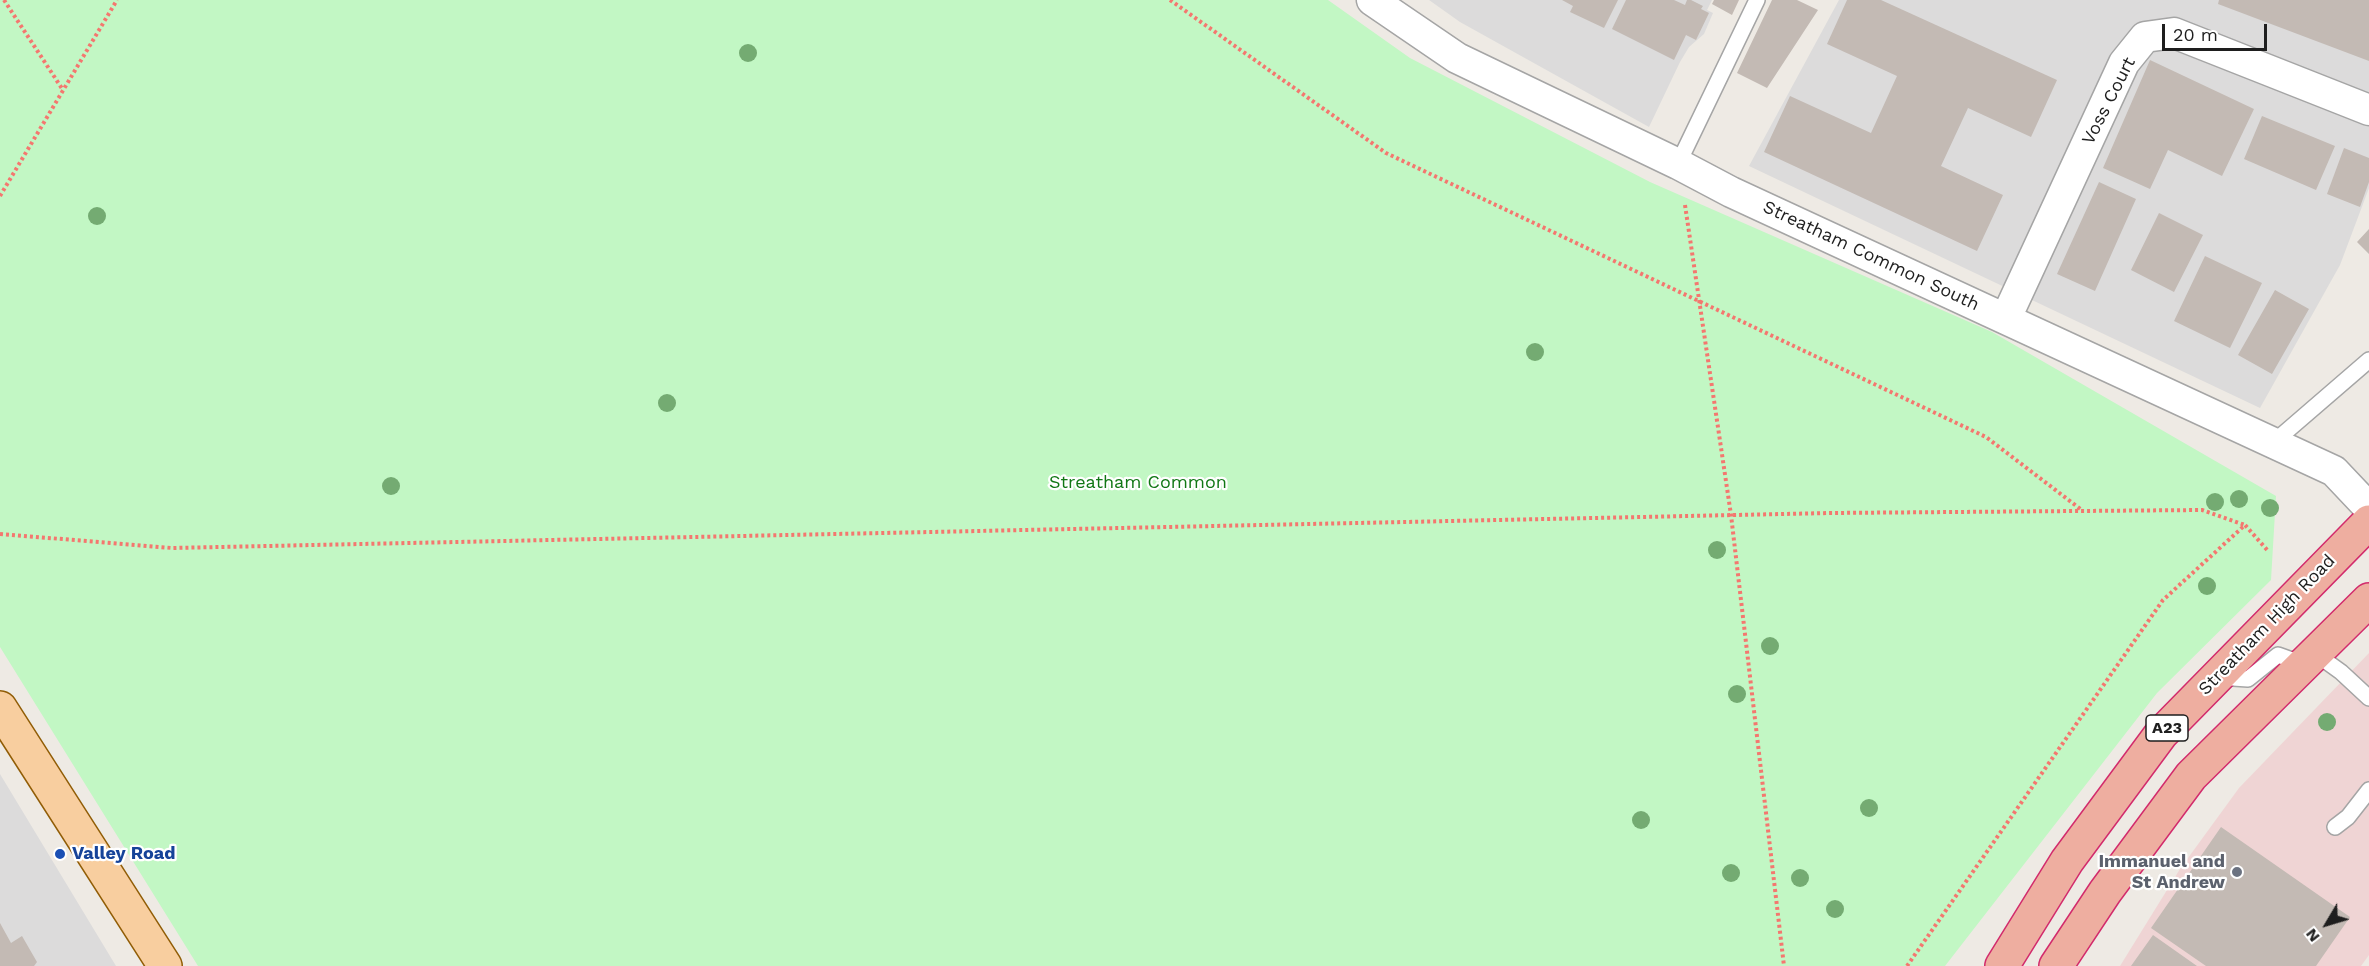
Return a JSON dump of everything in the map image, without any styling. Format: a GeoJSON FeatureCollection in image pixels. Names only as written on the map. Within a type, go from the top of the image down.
{"type":"FeatureCollection","features":[{"type":"Feature","properties":{"kind":"highway","name":"Streatham High Road"},"geometry":{"type":"LineString","coordinates":[[2002,966],[2067,861],[2161,734],[2369,522]]}},
{"type":"Feature","properties":{"kind":"highway","name":"A23"},"geometry":{"type":"LineString","coordinates":[[2056,966],[2105,892],[2191,776],[2369,600]]}},
{"type":"Feature","properties":{"kind":"main road"},"geometry":{"type":"LineString","coordinates":[[0,708],[165,966]]}},
{"type":"Feature","properties":{"kind":"street","name":"Streatham Common South"},"geometry":{"type":"LineString","coordinates":[[1372,0],[1457,58],[1678,164],[1731,192],[2334,471],[2369,508]]}},
{"type":"Feature","properties":{"kind":"street","name":"Voss Court"},"geometry":{"type":"LineString","coordinates":[[2006,318],[2124,63],[2145,37],[2174,33],[2369,110]]}},
{"type":"Feature","properties":{"kind":"lane"},"geometry":{"type":"LineString","coordinates":[[1678,164],[1757,0]]}},
{"type":"Feature","properties":{"kind":"lane"},"geometry":{"type":"LineString","coordinates":[[2274,442],[2369,360]]}},
{"type":"Feature","properties":{"kind":"lane"},"geometry":{"type":"LineString","coordinates":[[2217,677],[2248,679],[2278,655],[2292,660],[2316,654],[2341,672],[2369,698]]}},
{"type":"Feature","properties":{"kind":"lane"},"geometry":{"type":"LineString","coordinates":[[2335,827],[2354,810],[2369,790]]}},
{"type":"Feature","properties":{"kind":"path"},"geometry":{"type":"LineString","coordinates":[[4,0],[63,90]]}},
{"type":"Feature","properties":{"kind":"path"},"geometry":{"type":"LineString","coordinates":[[0,196],[117,0]]}},
{"type":"Feature","properties":{"kind":"path"},"geometry":{"type":"LineString","coordinates":[[1170,0],[1386,153],[1986,437],[2083,511]]}},
{"type":"Feature","properties":{"kind":"path"},"geometry":{"type":"LineString","coordinates":[[1678,164],[1731,515],[1784,966]]}},
{"type":"Feature","properties":{"kind":"path"},"geometry":{"type":"LineString","coordinates":[[0,534],[172,548],[1731,515],[2202,510],[2245,525],[2269,552]]}},
{"type":"Feature","properties":{"kind":"path"},"geometry":{"type":"LineString","coordinates":[[1907,966],[2163,600],[2245,525]]}},
{"type":"Feature","properties":{"kind":"shaded area"},"geometry":{"type":"Polygon","coordinates":[[[1429,0],[1712,0],[1707,10],[1713,13],[1704,34],[1689,47],[1680,62],[1649,127],[1460,22],[1429,0]]]}},
{"type":"Feature","properties":{"kind":"shaded area"},"geometry":{"type":"Polygon","coordinates":[[[1839,0],[2369,0],[2369,188],[2340,265],[2260,408],[1749,166],[1839,0]]]}},
{"type":"Feature","properties":{"kind":"shaded area"},"geometry":{"type":"Polygon","coordinates":[[[2369,653],[2369,955],[2361,966],[2120,966],[2180,869],[2239,788],[2369,653]]]}},
{"type":"Feature","properties":{"kind":"shaded area"},"geometry":{"type":"Polygon","coordinates":[[[0,774],[116,966],[0,966],[0,774]]]}},
{"type":"Feature","properties":{"kind":"green space","name":"Streatham Common"},"geometry":{"type":"Polygon","coordinates":[[[0,0],[1328,0],[1410,58],[1650,182],[1992,332],[2276,496],[2271,580],[2157,693],[1945,966],[198,966],[0,647],[0,0]]]}},
{"type":"Feature","properties":{"kind":"building"},"geometry":{"type":"Polygon","coordinates":[[[1562,0],[1618,0],[1604,28],[1570,12],[1573,6],[1562,0]]]}},
{"type":"Feature","properties":{"kind":"building"},"geometry":{"type":"Polygon","coordinates":[[[1626,0],[1674,0],[1685,5],[1687,0],[1691,0],[1703,6],[1701,9],[1709,13],[1696,40],[1686,35],[1674,60],[1612,29],[1626,0]]]}},
{"type":"Feature","properties":{"kind":"building"},"geometry":{"type":"Polygon","coordinates":[[[1714,0],[1739,0],[1732,15],[1712,4],[1714,0]]]}},
{"type":"Feature","properties":{"kind":"building"},"geometry":{"type":"Polygon","coordinates":[[[1772,0],[1797,0],[1818,10],[1767,88],[1737,73],[1772,0]]]}},
{"type":"Feature","properties":{"kind":"building"},"geometry":{"type":"Polygon","coordinates":[[[1847,0],[1881,0],[2057,80],[2031,137],[1968,108],[1941,166],[2003,195],[1977,251],[1764,152],[1790,96],[1871,133],[1897,76],[1827,44],[1847,0]]]}},
{"type":"Feature","properties":{"kind":"building"},"geometry":{"type":"Polygon","coordinates":[[[2219,0],[2369,0],[2369,61],[2218,4],[2219,0]]]}},
{"type":"Feature","properties":{"kind":"building"},"geometry":{"type":"Polygon","coordinates":[[[2150,60],[2254,109],[2222,176],[2168,150],[2150,189],[2103,168],[2150,60]]]}},
{"type":"Feature","properties":{"kind":"building"},"geometry":{"type":"Polygon","coordinates":[[[2262,116],[2335,146],[2316,190],[2244,159],[2262,116]]]}},
{"type":"Feature","properties":{"kind":"building"},"geometry":{"type":"Polygon","coordinates":[[[2344,148],[2369,158],[2369,182],[2360,207],[2327,194],[2344,148]]]}},
{"type":"Feature","properties":{"kind":"building"},"geometry":{"type":"Polygon","coordinates":[[[2099,182],[2136,199],[2095,291],[2057,274],[2099,182]]]}},
{"type":"Feature","properties":{"kind":"building"},"geometry":{"type":"Polygon","coordinates":[[[2159,213],[2203,235],[2174,292],[2131,270],[2159,213]]]}},
{"type":"Feature","properties":{"kind":"building"},"geometry":{"type":"Polygon","coordinates":[[[2369,229],[2369,254],[2357,242],[2369,229]]]}},
{"type":"Feature","properties":{"kind":"building"},"geometry":{"type":"Polygon","coordinates":[[[2205,256],[2262,283],[2230,348],[2174,321],[2205,256]]]}},
{"type":"Feature","properties":{"kind":"building"},"geometry":{"type":"Polygon","coordinates":[[[2275,290],[2309,309],[2272,374],[2238,355],[2275,290]]]}},
{"type":"Feature","properties":{"kind":"building","name":"Immanuel and St Andrew"},"geometry":{"type":"Polygon","coordinates":[[[2221,827],[2350,917],[2316,966],[2206,966],[2151,928],[2221,827]]]}},
{"type":"Feature","properties":{"kind":"building"},"geometry":{"type":"Polygon","coordinates":[[[0,923],[11,943],[22,936],[37,962],[34,966],[0,966],[0,923]]]}},
{"type":"Feature","properties":{"kind":"building"},"geometry":{"type":"Polygon","coordinates":[[[2153,935],[2197,966],[2131,966],[2153,935]]]}},
{"type":"Feature","properties":{"kind":"place","name":"Valley Road"},"geometry":{"type":"Point","coordinates":[60,854]}},
{"type":"Feature","properties":{"kind":"place","name":"Immanuel and St Andrew"},"geometry":{"type":"Point","coordinates":[2237,872]}}]}
